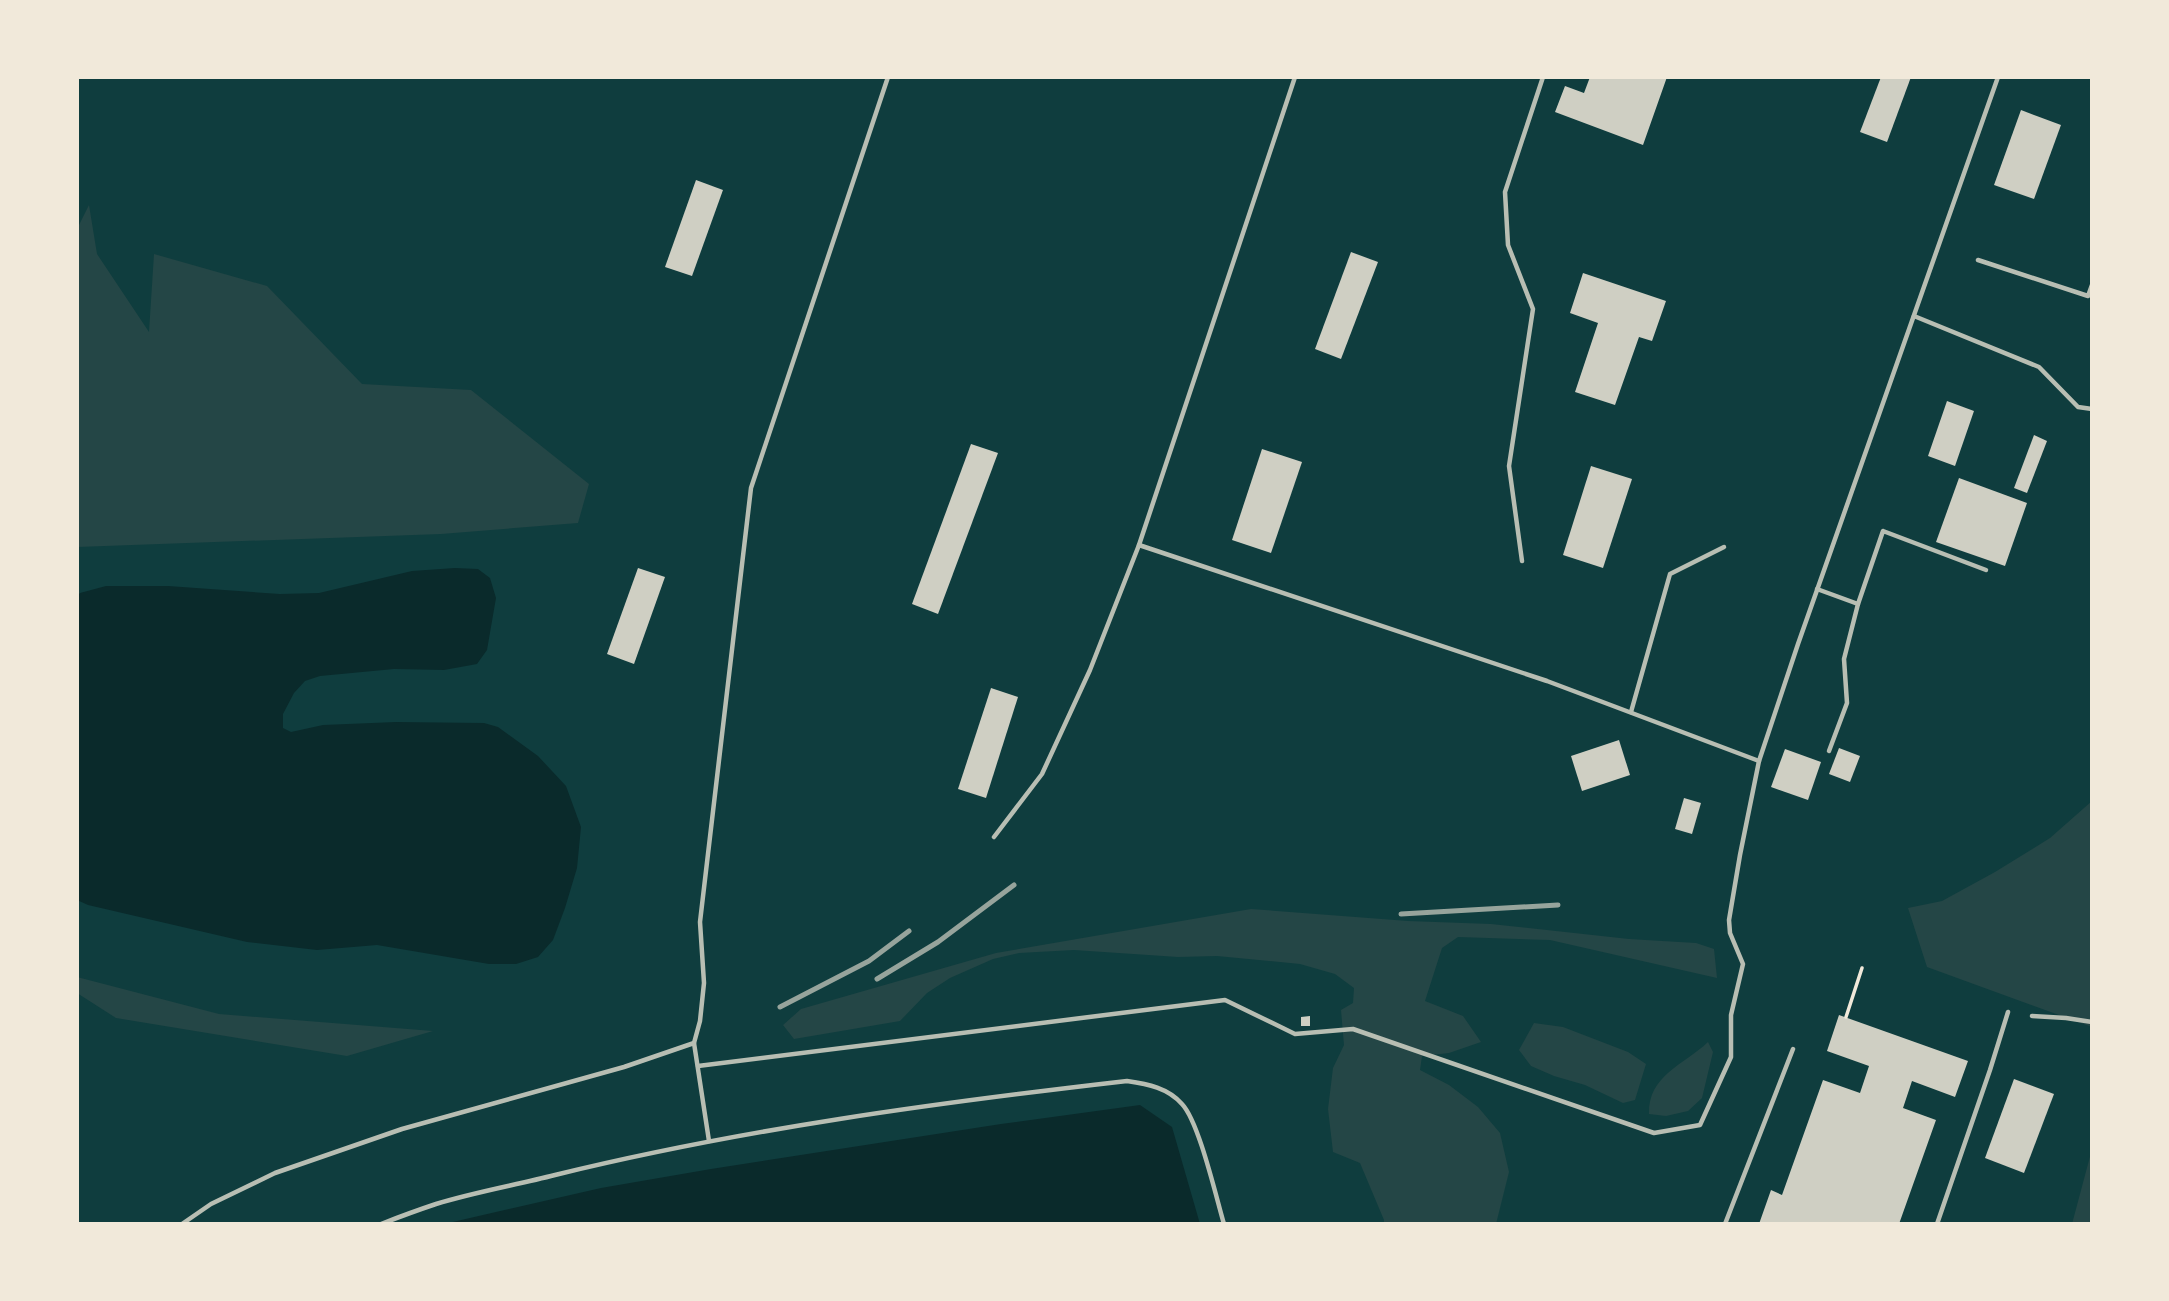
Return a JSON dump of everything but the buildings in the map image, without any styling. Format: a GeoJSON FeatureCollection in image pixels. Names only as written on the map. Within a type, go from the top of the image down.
{"type":"FeatureCollection","features":[{"type":"Feature","properties":{"kind":"lane"},"geometry":{"type":"LineString","coordinates":[[709,1141],[694,1043],[701,1021],[705,983],[700,922],[751,488],[888,77]]}},
{"type":"Feature","properties":{"kind":"lane"},"geometry":{"type":"LineString","coordinates":[[994,837],[1042,774],[1090,670],[1139,545],[1295,77]]}},
{"type":"Feature","properties":{"kind":"lane"},"geometry":{"type":"LineString","coordinates":[[1522,561],[1509,466],[1533,309],[1508,245],[1505,192],[1544,77]]}},
{"type":"Feature","properties":{"kind":"lane"},"geometry":{"type":"LineString","coordinates":[[698,1066],[1225,1000],[1295,1034],[1353,1029],[1654,1133],[1700,1125],[1731,1057],[1731,1015],[1743,964],[1730,933],[1729,920],[1759,761],[1998,77]]}},
{"type":"Feature","properties":{"kind":"lane"},"geometry":{"type":"LineString","coordinates":[[1978,260],[2088,296],[2092,285]]}},
{"type":"Feature","properties":{"kind":"lane"},"geometry":{"type":"LineString","coordinates":[[1914,316],[2039,367],[2078,407],[2092,409]]}},
{"type":"Feature","properties":{"kind":"lane"},"geometry":{"type":"LineString","coordinates":[[1829,751],[1847,703],[1844,659],[1858,604],[1883,531],[1986,570]]}},
{"type":"Feature","properties":{"kind":"lane"},"geometry":{"type":"LineString","coordinates":[[1139,545],[1632,712],[1759,761]]}},
{"type":"Feature","properties":{"kind":"lane"},"geometry":{"type":"LineString","coordinates":[[1632,712],[1670,574],[1724,547]]}},
{"type":"Feature","properties":{"kind":"lane"},"geometry":{"type":"LineString","coordinates":[[1817,589],[1858,604]]}},
{"type":"Feature","properties":{"kind":"lane"},"geometry":{"type":"LineString","coordinates":[[1937,1224],[2008,1012]]}},
{"type":"Feature","properties":{"kind":"lane"},"geometry":{"type":"LineString","coordinates":[[2032,1016],[2092,1022]]}},
{"type":"Feature","properties":{"kind":"lane"},"geometry":{"type":"LineString","coordinates":[[182,1224],[211,1204],[275,1173],[402,1129],[624,1067],[694,1043]]}},
{"type":"Feature","properties":{"kind":"lane"},"geometry":{"type":"LineString","coordinates":[[1724,1224],[1793,1049]]}},
{"type":"Feature","properties":{"kind":"lane"},"geometry":{"type":"LineString","coordinates":[[381,1224],[437,1204],[613,1160],[709,1141],[986,1097],[1127,1081],[1148,1084],[1166,1091],[1183,1105],[1193,1122],[1224,1224]]}},
{"type":"Feature","properties":{"kind":"path"},"geometry":{"type":"LineString","coordinates":[[1846,1017],[1862,968]]}},
{"type":"Feature","properties":{"kind":"shaded area"},"geometry":{"type":"Polygon","coordinates":[[[89,205],[97,254],[149,332],[154,254],[267,286],[362,384],[471,390],[589,484],[578,523],[441,534],[77,547],[77,229],[89,205]]]}},
{"type":"Feature","properties":{"kind":"shaded area"},"geometry":{"type":"Polygon","coordinates":[[[478,569],[490,578],[496,598],[487,650],[477,664],[444,670],[394,669],[320,676],[305,681],[294,693],[283,714],[283,728],[291,732],[323,725],[484,723],[498,727],[538,756],[566,786],[581,827],[577,868],[565,908],[553,940],[538,957],[516,964],[489,964],[377,945],[317,950],[247,942],[88,905],[77,900],[77,596],[80,593],[106,586],[168,586],[280,594],[319,593],[412,571],[478,569]]]}},
{"type":"Feature","properties":{"kind":"shaded area"},"geometry":{"type":"Polygon","coordinates":[[[2092,801],[2092,1027],[1927,967],[1908,908],[1942,901],[1995,872],[2050,838],[2092,801]]]}},
{"type":"Feature","properties":{"kind":"shaded area"},"geometry":{"type":"Polygon","coordinates":[[[1251,909],[1408,921],[1491,924],[1629,939],[1696,943],[1714,949],[1717,978],[1550,940],[1458,937],[1442,948],[1425,1001],[1463,1016],[1481,1042],[1449,1053],[1422,1056],[1420,1070],[1449,1085],[1478,1107],[1500,1133],[1509,1172],[1496,1224],[1384,1224],[1360,1163],[1333,1152],[1328,1109],[1333,1068],[1344,1045],[1341,1010],[1353,1003],[1354,988],[1335,974],[1300,964],[1217,956],[1178,957],[1074,950],[1019,953],[993,959],[950,978],[927,993],[900,1021],[794,1039],[783,1025],[801,1009],[996,953],[1251,909]]]}},
{"type":"Feature","properties":{"kind":"shaded area"},"geometry":{"type":"Polygon","coordinates":[[[77,977],[219,1014],[433,1031],[347,1056],[116,1018],[77,993],[77,977]]]}},
{"type":"Feature","properties":{"kind":"shaded area"},"geometry":{"type":"Polygon","coordinates":[[[1534,1023],[1563,1027],[1628,1052],[1646,1064],[1635,1100],[1623,1103],[1585,1085],[1531,1066],[1519,1050],[1534,1023]]]}},
{"type":"Feature","properties":{"kind":"shaded area"},"geometry":{"type":"Polygon","coordinates":[[[1708,1042],[1713,1052],[1702,1098],[1688,1111],[1666,1116],[1649,1114],[1650,1101],[1661,1080],[1708,1042]]]}},
{"type":"Feature","properties":{"kind":"shaded area"},"geometry":{"type":"Polygon","coordinates":[[[1140,1105],[1172,1127],[1200,1224],[444,1224],[601,1188],[711,1169],[1140,1105]]]}},
{"type":"Feature","properties":{"kind":"shaded area"},"geometry":{"type":"Polygon","coordinates":[[[2092,1149],[2092,1224],[2072,1224],[2092,1149]]]}},
{"type":"Feature","properties":{"kind":"railway"},"geometry":{"type":"LineString","coordinates":[[877,979],[938,942],[1014,885]]}},
{"type":"Feature","properties":{"kind":"railway"},"geometry":{"type":"LineString","coordinates":[[1401,914],[1558,905]]}},
{"type":"Feature","properties":{"kind":"railway"},"geometry":{"type":"LineString","coordinates":[[780,1007],[869,961],[909,931]]}}]}
